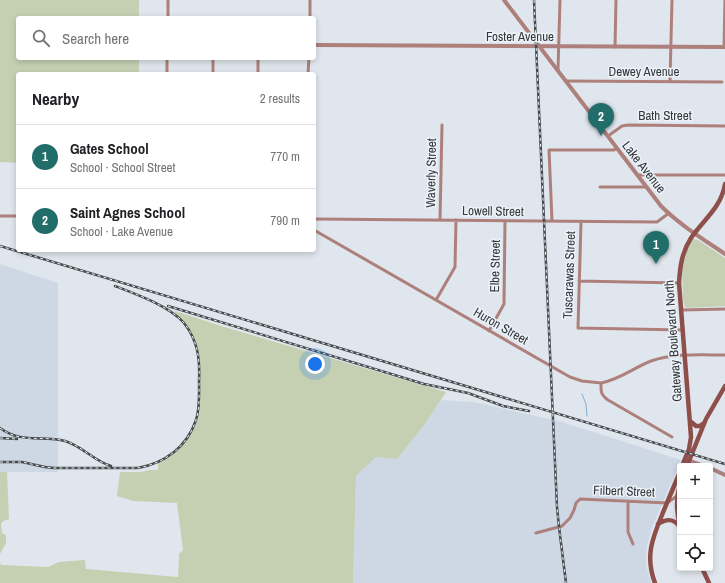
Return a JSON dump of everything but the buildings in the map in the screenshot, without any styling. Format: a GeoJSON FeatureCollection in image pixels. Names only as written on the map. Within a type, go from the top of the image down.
{"type":"FeatureCollection","features":[{"type":"Feature","properties":{"kind":"main road","name":"Gateway Boulevard North"},"geometry":{"type":"LineString","coordinates":[[684,463],[687,460],[691,437],[679,282],[681,264],[688,243],[715,210],[720,201],[725,184]]}},
{"type":"Feature","properties":{"kind":"main road"},"geometry":{"type":"LineString","coordinates":[[687,460],[710,410],[725,386]]}},
{"type":"Feature","properties":{"kind":"main road"},"geometry":{"type":"LineString","coordinates":[[690,421],[696,426],[700,426],[704,423]]}},
{"type":"Feature","properties":{"kind":"main road"},"geometry":{"type":"LineString","coordinates":[[655,583],[651,571],[650,554],[652,542],[677,479]]}},
{"type":"Feature","properties":{"kind":"main road"},"geometry":{"type":"LineString","coordinates":[[658,524],[666,520],[671,520],[677,524]]}},
{"type":"Feature","properties":{"kind":"main road"},"geometry":{"type":"LineString","coordinates":[[704,571],[710,583]]}},
{"type":"Feature","properties":{"kind":"street"},"geometry":{"type":"LineString","coordinates":[[168,0],[168,16]]}},
{"type":"Feature","properties":{"kind":"street"},"geometry":{"type":"LineString","coordinates":[[310,0],[310,16]]}},
{"type":"Feature","properties":{"kind":"street","name":"Lake Avenue"},"geometry":{"type":"LineString","coordinates":[[504,0],[661,206],[725,254]]}},
{"type":"Feature","properties":{"kind":"street"},"geometry":{"type":"LineString","coordinates":[[558,71],[560,0]]}},
{"type":"Feature","properties":{"kind":"street"},"geometry":{"type":"LineString","coordinates":[[615,47],[616,0]]}},
{"type":"Feature","properties":{"kind":"street"},"geometry":{"type":"LineString","coordinates":[[670,81],[672,0]]}},
{"type":"Feature","properties":{"kind":"street"},"geometry":{"type":"LineString","coordinates":[[724,47],[725,0]]}},
{"type":"Feature","properties":{"kind":"street","name":"Foster Avenue"},"geometry":{"type":"LineString","coordinates":[[316,45],[724,47]]}},
{"type":"Feature","properties":{"kind":"street"},"geometry":{"type":"LineString","coordinates":[[167,60],[167,72]]}},
{"type":"Feature","properties":{"kind":"street"},"geometry":{"type":"LineString","coordinates":[[213,60],[213,72]]}},
{"type":"Feature","properties":{"kind":"street"},"geometry":{"type":"LineString","coordinates":[[258,60],[258,72]]}},
{"type":"Feature","properties":{"kind":"street"},"geometry":{"type":"LineString","coordinates":[[308,72],[309,60]]}},
{"type":"Feature","properties":{"kind":"street","name":"Dewey Avenue"},"geometry":{"type":"LineString","coordinates":[[566,82],[722,82]]}},
{"type":"Feature","properties":{"kind":"street","name":"Bath Street"},"geometry":{"type":"LineString","coordinates":[[608,136],[622,126],[628,125],[725,126]]}},
{"type":"Feature","properties":{"kind":"street","name":"Waverly Street"},"geometry":{"type":"LineString","coordinates":[[440,220],[442,126]]}},
{"type":"Feature","properties":{"kind":"street"},"geometry":{"type":"LineString","coordinates":[[552,221],[549,150],[614,150],[617,148]]}},
{"type":"Feature","properties":{"kind":"street"},"geometry":{"type":"LineString","coordinates":[[637,175],[725,175]]}},
{"type":"Feature","properties":{"kind":"street"},"geometry":{"type":"LineString","coordinates":[[600,187],[647,187]]}},
{"type":"Feature","properties":{"kind":"street","name":"Lowell Street"},"geometry":{"type":"LineString","coordinates":[[316,219],[657,222],[669,213]]}},
{"type":"Feature","properties":{"kind":"street"},"geometry":{"type":"LineString","coordinates":[[0,216],[16,216]]}},
{"type":"Feature","properties":{"kind":"street"},"geometry":{"type":"LineString","coordinates":[[436,300],[455,267],[456,220]]}},
{"type":"Feature","properties":{"kind":"street","name":"Elbe Street"},"geometry":{"type":"LineString","coordinates":[[489,331],[504,304],[505,221]]}},
{"type":"Feature","properties":{"kind":"street","name":"Tuscarawas Street"},"geometry":{"type":"LineString","coordinates":[[581,222],[578,328],[683,330]]}},
{"type":"Feature","properties":{"kind":"street","name":"Huron Street"},"geometry":{"type":"LineString","coordinates":[[316,231],[570,377],[582,381],[600,383]]}},
{"type":"Feature","properties":{"kind":"street"},"geometry":{"type":"LineString","coordinates":[[579,281],[679,282]]}},
{"type":"Feature","properties":{"kind":"street"},"geometry":{"type":"LineString","coordinates":[[682,310],[725,309]]}},
{"type":"Feature","properties":{"kind":"street"},"geometry":{"type":"LineString","coordinates":[[672,437],[608,400],[601,392],[600,383],[613,380],[640,366],[663,358],[685,355],[725,355]]}},
{"type":"Feature","properties":{"kind":"street"},"geometry":{"type":"LineString","coordinates":[[687,460],[696,463]]}},
{"type":"Feature","properties":{"kind":"street"},"geometry":{"type":"LineString","coordinates":[[713,469],[723,474]]}},
{"type":"Feature","properties":{"kind":"street","name":"Filbert Street"},"geometry":{"type":"LineString","coordinates":[[536,533],[562,526],[570,518],[576,503],[580,499],[667,503],[677,496]]}},
{"type":"Feature","properties":{"kind":"street"},"geometry":{"type":"LineString","coordinates":[[628,502],[628,532],[633,544]]}},
{"type":"Feature","properties":{"kind":"shaded area"},"geometry":{"type":"Polygon","coordinates":[[[0,264],[58,283],[58,472],[0,472],[0,264]]]}},
{"type":"Feature","properties":{"kind":"shaded area"},"geometry":{"type":"Polygon","coordinates":[[[441,400],[474,402],[562,422],[681,460],[680,463],[677,463],[677,469],[652,527],[647,547],[646,564],[651,583],[353,583],[356,476],[376,457],[397,459],[425,424],[441,400]]]}},
{"type":"Feature","properties":{"kind":"green space"},"geometry":{"type":"Polygon","coordinates":[[[0,0],[139,0],[139,16],[16,16],[16,60],[139,60],[139,72],[16,72],[16,163],[0,162],[0,0]]]}},
{"type":"Feature","properties":{"kind":"green space"},"geometry":{"type":"Polygon","coordinates":[[[693,239],[698,240],[725,258],[725,306],[685,307],[682,278],[683,264],[686,251],[693,239]]]}},
{"type":"Feature","properties":{"kind":"green space"},"geometry":{"type":"Polygon","coordinates":[[[175,311],[446,392],[425,424],[397,459],[376,457],[356,476],[353,583],[0,583],[0,563],[1,565],[48,567],[59,562],[85,560],[86,569],[178,577],[179,554],[183,550],[177,503],[133,501],[117,496],[120,472],[158,470],[158,462],[182,445],[190,434],[196,420],[199,400],[198,353],[193,337],[175,315],[175,311]]]}},
{"type":"Feature","properties":{"kind":"green space"},"geometry":{"type":"Polygon","coordinates":[[[0,472],[7,472],[9,519],[3,521],[1,524],[2,533],[6,535],[6,543],[0,554],[0,472]]]}},
{"type":"Feature","properties":{"kind":"waterway"},"geometry":{"type":"LineString","coordinates":[[582,394],[586,404],[587,416]]}},
{"type":"Feature","properties":{"kind":"railway"},"geometry":{"type":"LineString","coordinates":[[534,0],[557,507],[566,583]]}},
{"type":"Feature","properties":{"kind":"railway"},"geometry":{"type":"LineString","coordinates":[[0,246],[16,251]]}},
{"type":"Feature","properties":{"kind":"railway"},"geometry":{"type":"LineString","coordinates":[[20,252],[725,464]]}},
{"type":"Feature","properties":{"kind":"railway"},"geometry":{"type":"LineString","coordinates":[[0,462],[22,462],[54,468],[138,468],[148,466],[166,458],[181,446],[187,438],[196,420],[199,400],[197,350],[189,330],[184,323],[170,311],[152,301],[115,286]]}},
{"type":"Feature","properties":{"kind":"railway"},"geometry":{"type":"LineString","coordinates":[[168,306],[424,384],[468,393],[503,406],[529,411]]}},
{"type":"Feature","properties":{"kind":"railway"},"geometry":{"type":"LineString","coordinates":[[0,428],[8,433],[24,438],[57,439],[71,443],[99,461],[111,466]]}},
{"type":"Feature","properties":{"kind":"railway"},"geometry":{"type":"LineString","coordinates":[[0,438],[17,439]]}},
{"type":"Feature","properties":{"kind":"place","name":"Saint Agnes School"},"geometry":{"type":"Point","coordinates":[601,136]}},
{"type":"Feature","properties":{"kind":"place","name":"Gates School"},"geometry":{"type":"Point","coordinates":[656,264]}}]}
